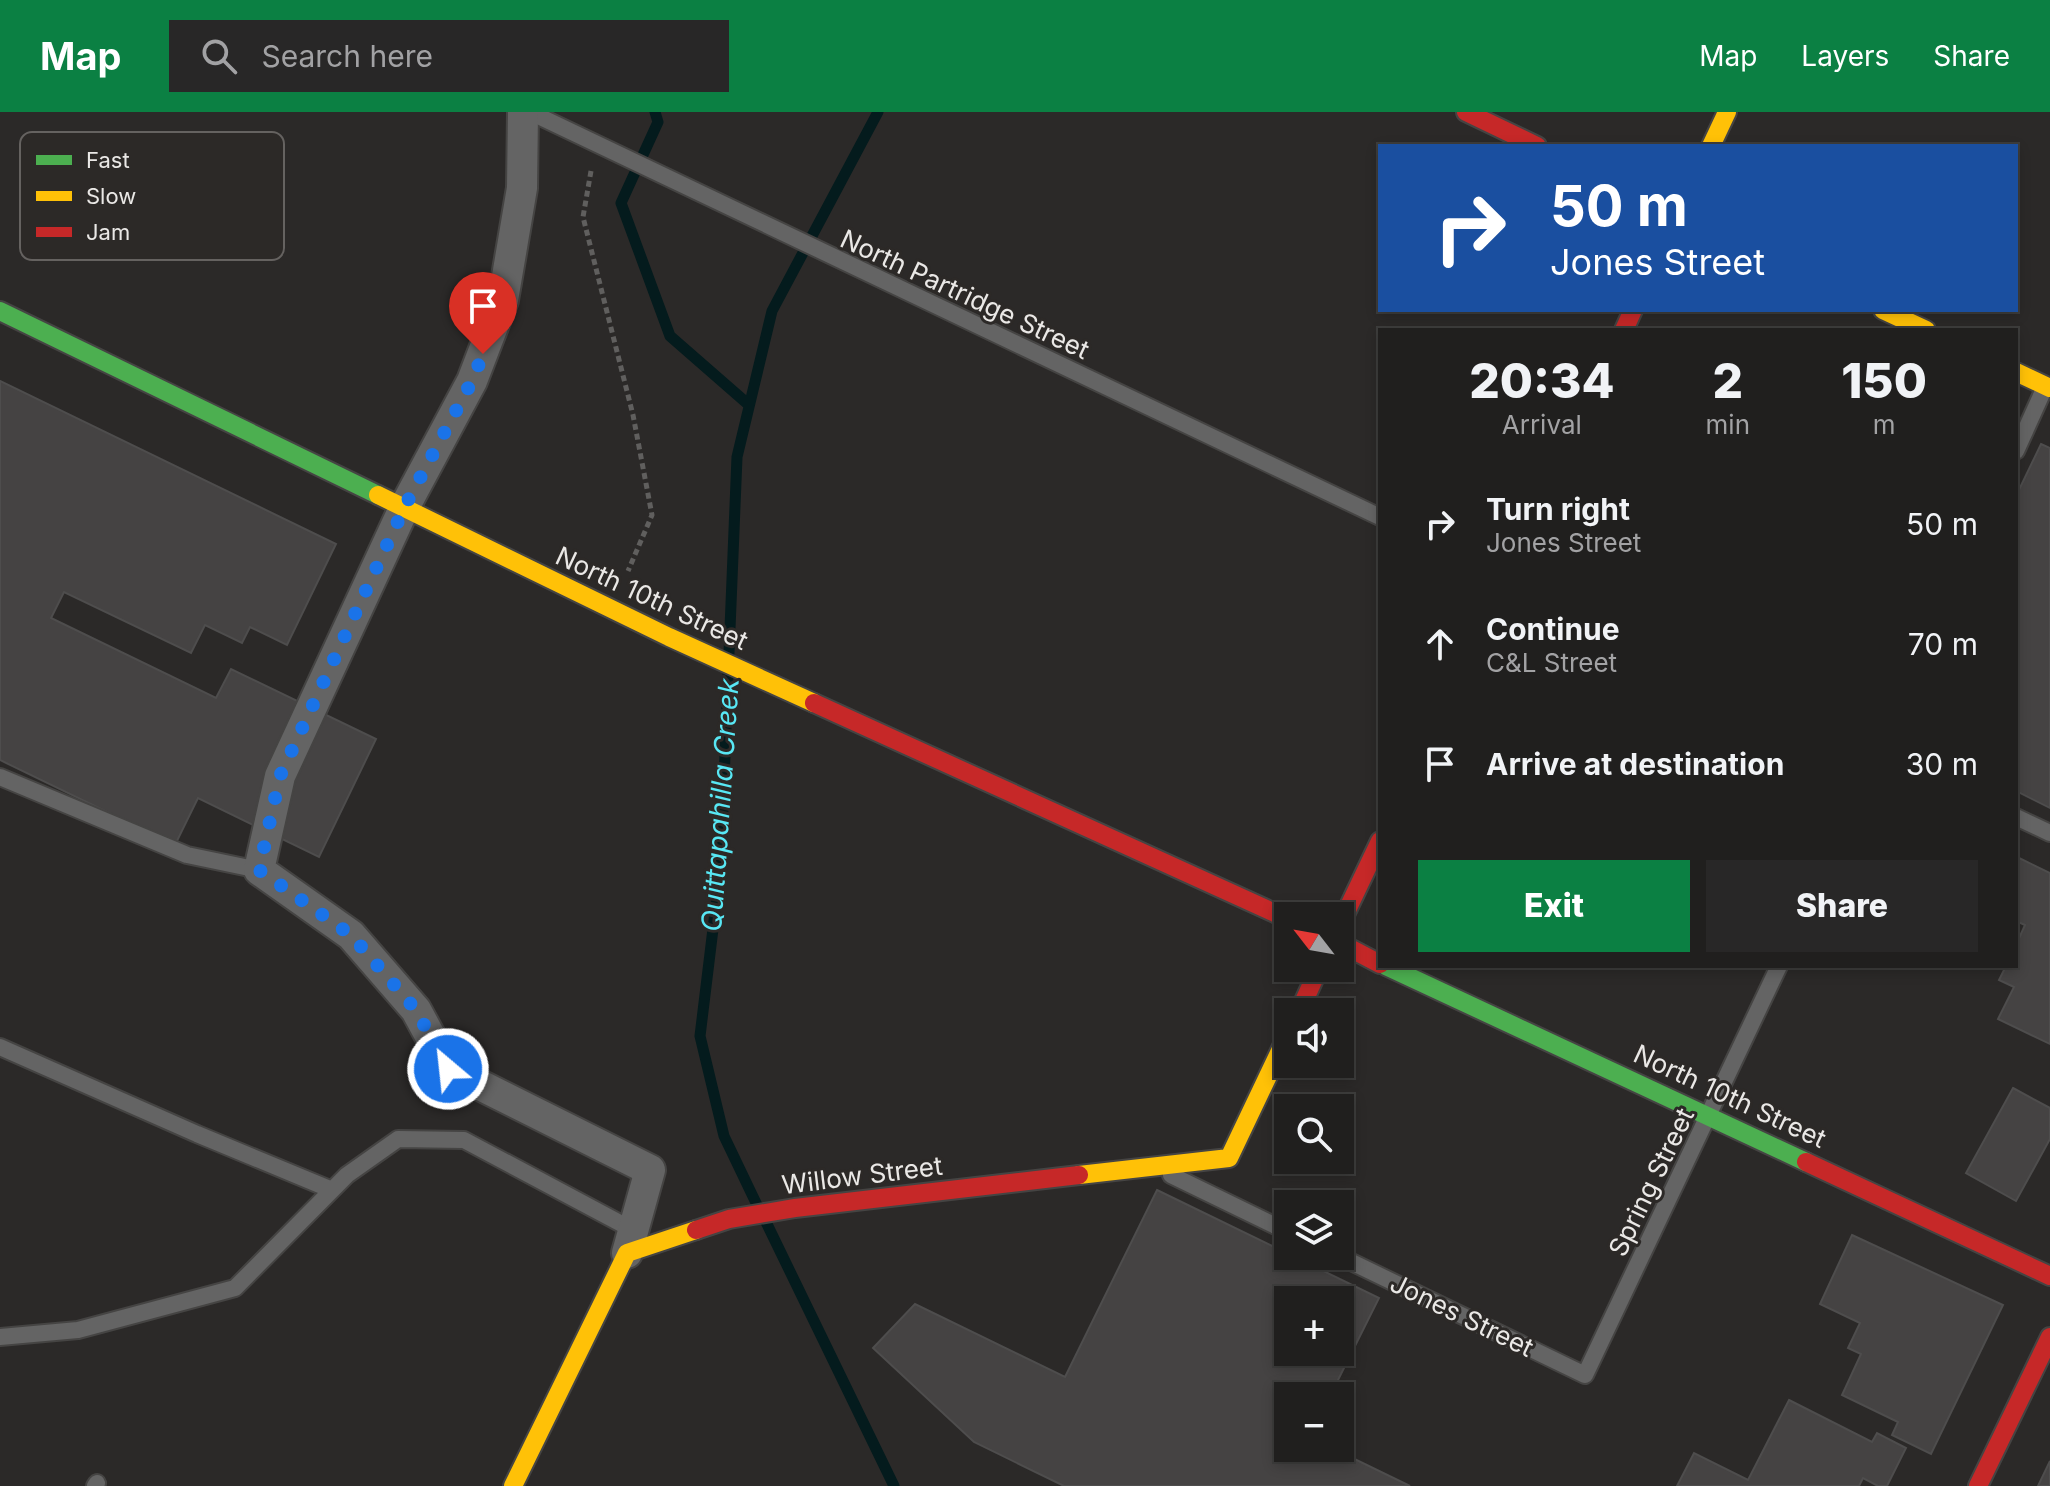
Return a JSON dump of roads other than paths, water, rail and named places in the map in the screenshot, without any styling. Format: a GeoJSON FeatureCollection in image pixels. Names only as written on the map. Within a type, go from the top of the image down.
{"type":"FeatureCollection","features":[{"type":"Feature","properties":{"kind":"main road"},"geometry":{"type":"LineString","coordinates":[[1466,112],[1533,144]]}},
{"type":"Feature","properties":{"kind":"main road"},"geometry":{"type":"LineString","coordinates":[[1712,144],[1727,112]]}},
{"type":"Feature","properties":{"kind":"main road","name":"North 10th Street"},"geometry":{"type":"LineString","coordinates":[[0,311],[669,637],[1274,913]]}},
{"type":"Feature","properties":{"kind":"main road"},"geometry":{"type":"LineString","coordinates":[[1887,312],[1922,328]]}},
{"type":"Feature","properties":{"kind":"main road"},"geometry":{"type":"LineString","coordinates":[[2018,373],[2049,384]]}},
{"type":"Feature","properties":{"kind":"main road"},"geometry":{"type":"LineString","coordinates":[[1351,902],[1378,845]]}},
{"type":"Feature","properties":{"kind":"main road"},"geometry":{"type":"LineString","coordinates":[[1354,950],[1378,963]]}},
{"type":"Feature","properties":{"kind":"main road","name":"North 10th Street"},"geometry":{"type":"LineString","coordinates":[[1390,968],[2050,1276]]}},
{"type":"Feature","properties":{"kind":"main road","name":"Willow Street"},"geometry":{"type":"LineString","coordinates":[[630,1242],[729,1219],[795,1208],[1229,1158],[1274,1063]]}},
{"type":"Feature","properties":{"kind":"main road"},"geometry":{"type":"LineString","coordinates":[[513,1486],[630,1242]]}},
{"type":"Feature","properties":{"kind":"main road"},"geometry":{"type":"LineString","coordinates":[[1978,1486],[2050,1337]]}},
{"type":"Feature","properties":{"kind":"street"},"geometry":{"type":"LineString","coordinates":[[523,112],[522,188],[503,300],[472,381],[405,506],[280,776],[259,870],[351,935],[416,1010],[448,1069],[650,1170],[630,1242]]}},
{"type":"Feature","properties":{"kind":"lane","name":"North Partridge Street"},"geometry":{"type":"LineString","coordinates":[[530,112],[1378,516]]}},
{"type":"Feature","properties":{"kind":"lane"},"geometry":{"type":"LineString","coordinates":[[2018,447],[2049,384]]}},
{"type":"Feature","properties":{"kind":"lane"},"geometry":{"type":"LineString","coordinates":[[0,777],[187,855],[259,870]]}},
{"type":"Feature","properties":{"kind":"lane"},"geometry":{"type":"LineString","coordinates":[[2018,818],[2050,833]]}},
{"type":"Feature","properties":{"kind":"lane","name":"Spring Street"},"geometry":{"type":"LineString","coordinates":[[1585,1375],[1778,968]]}},
{"type":"Feature","properties":{"kind":"lane"},"geometry":{"type":"LineString","coordinates":[[0,1047],[332,1190]]}},
{"type":"Feature","properties":{"kind":"lane"},"geometry":{"type":"LineString","coordinates":[[0,1337],[78,1330],[235,1288],[347,1175],[398,1139],[464,1140],[630,1242]]}},
{"type":"Feature","properties":{"kind":"lane"},"geometry":{"type":"LineString","coordinates":[[1152,1166],[1274,1225]]}},
{"type":"Feature","properties":{"kind":"lane","name":"Jones Street"},"geometry":{"type":"LineString","coordinates":[[1354,1263],[1585,1375]]}},
{"type":"Feature","properties":{"kind":"waterway"},"geometry":{"type":"LineString","coordinates":[[655,112],[658,122],[621,203],[670,336],[749,405]]}},
{"type":"Feature","properties":{"kind":"waterway","name":"Quittapahilla Creek"},"geometry":{"type":"LineString","coordinates":[[729,653],[737,457],[772,311],[878,112]]}},
{"type":"Feature","properties":{"kind":"waterway","name":"Quittapahilla Creek"},"geometry":{"type":"LineString","coordinates":[[728,674],[721,863],[700,1036],[724,1136],[757,1205]]}},
{"type":"Feature","properties":{"kind":"waterway","name":"Quittapahilla Creek"},"geometry":{"type":"LineString","coordinates":[[765,1220],[894,1486]]}}]}
